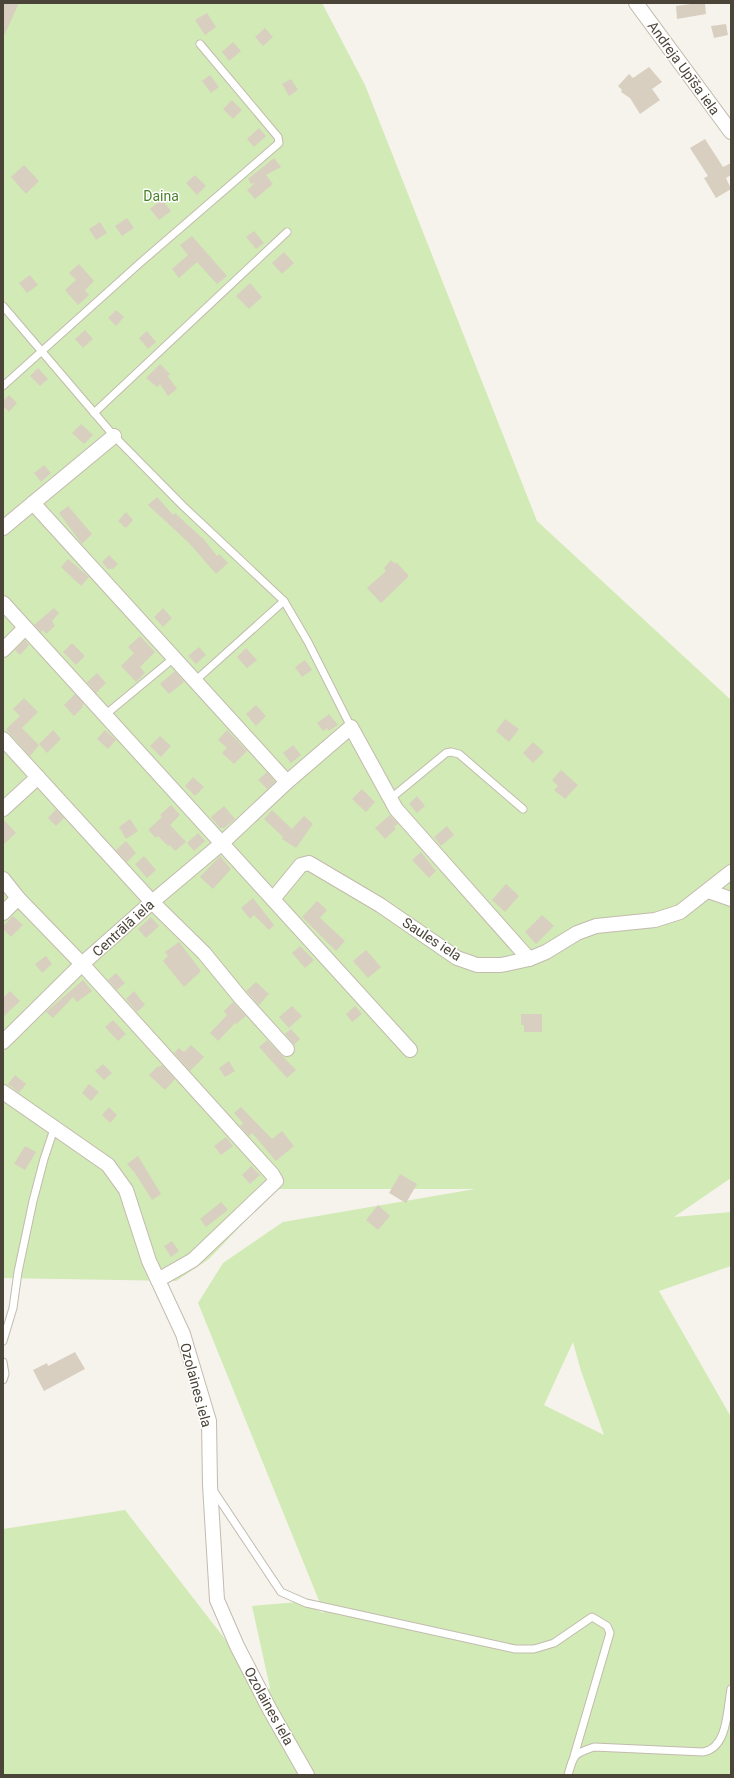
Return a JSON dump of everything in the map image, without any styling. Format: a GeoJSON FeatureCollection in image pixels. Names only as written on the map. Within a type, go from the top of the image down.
{"type":"FeatureCollection","features":[{"type":"Feature","properties":{"kind":"street","name":"Andreja Upīša iela"},"geometry":{"type":"LineString","coordinates":[[636,3],[731,132]]}},
{"type":"Feature","properties":{"kind":"street"},"geometry":{"type":"LineString","coordinates":[[3,528],[114,436]]}},
{"type":"Feature","properties":{"kind":"street"},"geometry":{"type":"LineString","coordinates":[[33,503],[92,569],[175,657],[287,782]]}},
{"type":"Feature","properties":{"kind":"street"},"geometry":{"type":"LineString","coordinates":[[3,603],[410,1050]]}},
{"type":"Feature","properties":{"kind":"street"},"geometry":{"type":"LineString","coordinates":[[3,650],[25,628]]}},
{"type":"Feature","properties":{"kind":"street"},"geometry":{"type":"LineString","coordinates":[[351,727],[396,809],[529,959]]}},
{"type":"Feature","properties":{"kind":"street","name":"Centrālā iela"},"geometry":{"type":"LineString","coordinates":[[3,1042],[82,964],[221,844],[287,782],[351,727]]}},
{"type":"Feature","properties":{"kind":"street"},"geometry":{"type":"LineString","coordinates":[[3,739],[152,902],[204,953],[240,997],[287,1049]]}},
{"type":"Feature","properties":{"kind":"street"},"geometry":{"type":"LineString","coordinates":[[3,809],[38,777]]}},
{"type":"Feature","properties":{"kind":"street","name":"Saules iela"},"geometry":{"type":"LineString","coordinates":[[273,899],[301,865],[309,863],[380,905],[457,958],[477,965],[501,965],[529,959],[546,952],[577,933],[596,926],[655,920],[680,912],[731,872]]}},
{"type":"Feature","properties":{"kind":"street"},"geometry":{"type":"LineString","coordinates":[[3,879],[18,898],[82,964],[276,1180],[193,1260],[158,1280]]}},
{"type":"Feature","properties":{"kind":"street"},"geometry":{"type":"LineString","coordinates":[[708,891],[731,899]]}},
{"type":"Feature","properties":{"kind":"street"},"geometry":{"type":"LineString","coordinates":[[3,913],[18,898]]}},
{"type":"Feature","properties":{"kind":"street","name":"Ozolaines iela"},"geometry":{"type":"LineString","coordinates":[[3,1092],[54,1129],[108,1165],[126,1190],[149,1261],[182,1334],[209,1421],[210,1485],[216,1600],[240,1653],[307,1775]]}},
{"type":"Feature","properties":{"kind":"lane"},"geometry":{"type":"LineString","coordinates":[[3,386],[140,263],[279,143],[278,136],[200,44]]}},
{"type":"Feature","properties":{"kind":"lane"},"geometry":{"type":"LineString","coordinates":[[94,413],[287,232]]}},
{"type":"Feature","properties":{"kind":"lane"},"geometry":{"type":"LineString","coordinates":[[3,306],[114,436],[183,506],[284,601],[308,642],[351,727]]}},
{"type":"Feature","properties":{"kind":"lane"},"geometry":{"type":"LineString","coordinates":[[195,681],[284,601]]}},
{"type":"Feature","properties":{"kind":"lane"},"geometry":{"type":"LineString","coordinates":[[106,715],[175,657]]}},
{"type":"Feature","properties":{"kind":"lane"},"geometry":{"type":"LineString","coordinates":[[390,799],[446,754],[451,752],[459,754],[523,809]]}},
{"type":"Feature","properties":{"kind":"lane"},"geometry":{"type":"LineString","coordinates":[[3,1341],[13,1308],[18,1272],[33,1201],[54,1129]]}},
{"type":"Feature","properties":{"kind":"lane"},"geometry":{"type":"LineString","coordinates":[[3,1362],[5,1374],[3,1380]]}},
{"type":"Feature","properties":{"kind":"lane"},"geometry":{"type":"LineString","coordinates":[[210,1485],[281,1592],[306,1603],[515,1649],[534,1649],[554,1643],[592,1617],[607,1626],[610,1632],[568,1775]]}},
{"type":"Feature","properties":{"kind":"lane"},"geometry":{"type":"LineString","coordinates":[[574,1756],[579,1752],[594,1747],[703,1752],[710,1751],[716,1747],[723,1736],[731,1689]]}},
{"type":"Feature","properties":{"kind":"green space","name":"Daina"},"geometry":{"type":"Polygon","coordinates":[[[3,3],[322,3],[365,85],[537,521],[731,700],[731,1178],[674,1217],[731,1212],[731,1266],[659,1291],[731,1417],[731,1775],[3,1775],[3,1529],[125,1510],[266,1692],[270,1688],[252,1606],[298,1602],[324,1613],[198,1303],[223,1263],[283,1222],[475,1189],[276,1189],[209,1259],[176,1281],[3,1278],[3,3]],[[573,1342],[544,1405],[604,1435],[581,1371],[573,1342]]]}},
{"type":"Feature","properties":{"kind":"building"},"geometry":{"type":"Polygon","coordinates":[[[3,3],[19,3],[3,38],[3,3]]]}},
{"type":"Feature","properties":{"kind":"building"},"geometry":{"type":"Polygon","coordinates":[[[705,3],[706,14],[677,19],[676,6],[705,3]]]}},
{"type":"Feature","properties":{"kind":"building"},"geometry":{"type":"Polygon","coordinates":[[[207,13],[216,27],[205,35],[195,20],[207,13]]]}},
{"type":"Feature","properties":{"kind":"building"},"geometry":{"type":"Polygon","coordinates":[[[726,24],[728,35],[714,38],[711,26],[726,24]]]}},
{"type":"Feature","properties":{"kind":"building"},"geometry":{"type":"Polygon","coordinates":[[[265,28],[273,37],[263,46],[255,37],[265,28]]]}},
{"type":"Feature","properties":{"kind":"building"},"geometry":{"type":"Polygon","coordinates":[[[233,42],[241,51],[229,61],[222,52],[233,42]]]}},
{"type":"Feature","properties":{"kind":"building"},"geometry":{"type":"Polygon","coordinates":[[[649,67],[662,82],[652,89],[660,100],[640,114],[630,98],[621,92],[622,90],[618,86],[629,74],[633,78],[649,67]]]}},
{"type":"Feature","properties":{"kind":"building"},"geometry":{"type":"Polygon","coordinates":[[[210,75],[219,87],[211,93],[202,81],[210,75]]]}},
{"type":"Feature","properties":{"kind":"building"},"geometry":{"type":"Polygon","coordinates":[[[291,79],[298,90],[289,96],[282,84],[291,79]]]}},
{"type":"Feature","properties":{"kind":"building"},"geometry":{"type":"Polygon","coordinates":[[[232,100],[242,110],[233,119],[223,109],[232,100]]]}},
{"type":"Feature","properties":{"kind":"building"},"geometry":{"type":"Polygon","coordinates":[[[259,128],[266,136],[254,147],[247,139],[259,128]]]}},
{"type":"Feature","properties":{"kind":"building"},"geometry":{"type":"Polygon","coordinates":[[[705,139],[723,167],[731,163],[731,175],[726,178],[731,189],[716,198],[704,178],[708,176],[690,148],[705,139]]]}},
{"type":"Feature","properties":{"kind":"building"},"geometry":{"type":"Polygon","coordinates":[[[274,158],[281,167],[266,175],[273,184],[255,199],[247,190],[255,183],[251,184],[248,179],[274,158]]]}},
{"type":"Feature","properties":{"kind":"building"},"geometry":{"type":"Polygon","coordinates":[[[24,165],[39,181],[26,194],[11,177],[24,165]]]}},
{"type":"Feature","properties":{"kind":"building"},"geometry":{"type":"Polygon","coordinates":[[[195,175],[206,186],[197,195],[186,183],[195,175]]]}},
{"type":"Feature","properties":{"kind":"building"},"geometry":{"type":"Polygon","coordinates":[[[162,199],[171,211],[159,220],[150,209],[162,199]]]}},
{"type":"Feature","properties":{"kind":"building"},"geometry":{"type":"Polygon","coordinates":[[[127,218],[134,228],[122,236],[115,226],[127,218]]]}},
{"type":"Feature","properties":{"kind":"building"},"geometry":{"type":"Polygon","coordinates":[[[100,222],[107,233],[96,240],[89,229],[100,222]]]}},
{"type":"Feature","properties":{"kind":"building"},"geometry":{"type":"Polygon","coordinates":[[[254,231],[264,243],[256,249],[246,237],[254,231]]]}},
{"type":"Feature","properties":{"kind":"building"},"geometry":{"type":"Polygon","coordinates":[[[192,236],[227,276],[217,284],[197,262],[179,278],[172,269],[188,255],[180,245],[192,236]]]}},
{"type":"Feature","properties":{"kind":"building"},"geometry":{"type":"Polygon","coordinates":[[[284,252],[294,263],[282,274],[272,263],[284,252]]]}},
{"type":"Feature","properties":{"kind":"building"},"geometry":{"type":"Polygon","coordinates":[[[79,264],[94,281],[85,290],[89,295],[78,305],[65,290],[76,280],[69,273],[79,264]]]}},
{"type":"Feature","properties":{"kind":"building"},"geometry":{"type":"Polygon","coordinates":[[[30,275],[38,285],[27,293],[19,283],[30,275]]]}},
{"type":"Feature","properties":{"kind":"building"},"geometry":{"type":"Polygon","coordinates":[[[250,283],[262,297],[249,309],[236,296],[250,283]]]}},
{"type":"Feature","properties":{"kind":"building"},"geometry":{"type":"Polygon","coordinates":[[[116,310],[124,317],[116,326],[108,318],[116,310]]]}},
{"type":"Feature","properties":{"kind":"building"},"geometry":{"type":"Polygon","coordinates":[[[85,330],[93,339],[83,348],[75,339],[85,330]]]}},
{"type":"Feature","properties":{"kind":"building"},"geometry":{"type":"Polygon","coordinates":[[[147,331],[156,342],[148,349],[139,338],[147,331]]]}},
{"type":"Feature","properties":{"kind":"building"},"geometry":{"type":"Polygon","coordinates":[[[160,364],[170,374],[168,376],[177,389],[168,396],[160,384],[157,387],[146,378],[160,364]]]}},
{"type":"Feature","properties":{"kind":"building"},"geometry":{"type":"Polygon","coordinates":[[[38,368],[48,379],[40,386],[30,376],[38,368]]]}},
{"type":"Feature","properties":{"kind":"building"},"geometry":{"type":"Polygon","coordinates":[[[9,395],[17,403],[9,412],[3,406],[3,401],[9,395]]]}},
{"type":"Feature","properties":{"kind":"building"},"geometry":{"type":"Polygon","coordinates":[[[81,424],[93,435],[84,444],[72,433],[81,424]]]}},
{"type":"Feature","properties":{"kind":"building"},"geometry":{"type":"Polygon","coordinates":[[[44,465],[51,473],[41,482],[34,473],[44,465]]]}},
{"type":"Feature","properties":{"kind":"building"},"geometry":{"type":"Polygon","coordinates":[[[157,497],[173,515],[175,513],[202,537],[217,556],[219,554],[228,563],[216,574],[189,543],[148,505],[157,497]]]}},
{"type":"Feature","properties":{"kind":"building"},"geometry":{"type":"Polygon","coordinates":[[[68,506],[92,534],[82,544],[59,513],[68,506]]]}},
{"type":"Feature","properties":{"kind":"building"},"geometry":{"type":"Polygon","coordinates":[[[126,512],[133,520],[126,528],[118,521],[126,512]]]}},
{"type":"Feature","properties":{"kind":"building"},"geometry":{"type":"Polygon","coordinates":[[[109,555],[118,564],[113,569],[108,569],[102,562],[109,555]]]}},
{"type":"Feature","properties":{"kind":"building"},"geometry":{"type":"Polygon","coordinates":[[[68,559],[89,577],[81,586],[61,567],[68,559]]]}},
{"type":"Feature","properties":{"kind":"building"},"geometry":{"type":"Polygon","coordinates":[[[391,560],[395,564],[396,562],[409,576],[381,603],[367,588],[386,571],[384,568],[391,560]]]}},
{"type":"Feature","properties":{"kind":"building"},"geometry":{"type":"Polygon","coordinates":[[[54,608],[59,613],[52,621],[55,626],[46,634],[43,630],[41,632],[34,625],[54,608]]]}},
{"type":"Feature","properties":{"kind":"building"},"geometry":{"type":"Polygon","coordinates":[[[163,608],[172,618],[163,627],[154,617],[163,608]]]}},
{"type":"Feature","properties":{"kind":"building"},"geometry":{"type":"Polygon","coordinates":[[[140,636],[155,652],[140,667],[145,673],[136,682],[121,666],[134,653],[128,647],[140,636]]]}},
{"type":"Feature","properties":{"kind":"building"},"geometry":{"type":"Polygon","coordinates":[[[25,640],[29,645],[20,655],[15,650],[25,640]]]}},
{"type":"Feature","properties":{"kind":"building"},"geometry":{"type":"Polygon","coordinates":[[[72,643],[85,656],[76,665],[63,652],[72,643]]]}},
{"type":"Feature","properties":{"kind":"building"},"geometry":{"type":"Polygon","coordinates":[[[199,647],[206,655],[196,664],[188,656],[199,647]]]}},
{"type":"Feature","properties":{"kind":"building"},"geometry":{"type":"Polygon","coordinates":[[[246,648],[257,660],[247,668],[237,657],[246,648]]]}},
{"type":"Feature","properties":{"kind":"building"},"geometry":{"type":"Polygon","coordinates":[[[305,660],[312,670],[302,677],[295,667],[305,660]]]}},
{"type":"Feature","properties":{"kind":"building"},"geometry":{"type":"Polygon","coordinates":[[[175,671],[184,682],[169,694],[160,684],[175,671]]]}},
{"type":"Feature","properties":{"kind":"building"},"geometry":{"type":"Polygon","coordinates":[[[97,673],[106,683],[96,693],[87,682],[97,673]]]}},
{"type":"Feature","properties":{"kind":"building"},"geometry":{"type":"Polygon","coordinates":[[[75,694],[84,704],[74,716],[64,705],[75,694]]]}},
{"type":"Feature","properties":{"kind":"building"},"geometry":{"type":"Polygon","coordinates":[[[24,698],[38,712],[22,728],[39,745],[30,756],[6,729],[20,716],[13,709],[24,698]]]}},
{"type":"Feature","properties":{"kind":"building"},"geometry":{"type":"Polygon","coordinates":[[[256,705],[266,716],[256,726],[246,714],[256,705]]]}},
{"type":"Feature","properties":{"kind":"building"},"geometry":{"type":"Polygon","coordinates":[[[329,714],[338,725],[329,731],[327,728],[323,731],[317,723],[329,714]]]}},
{"type":"Feature","properties":{"kind":"building"},"geometry":{"type":"Polygon","coordinates":[[[505,719],[519,729],[509,742],[496,731],[505,719]]]}},
{"type":"Feature","properties":{"kind":"building"},"geometry":{"type":"Polygon","coordinates":[[[53,730],[61,739],[47,753],[39,744],[53,730]]]}},
{"type":"Feature","properties":{"kind":"building"},"geometry":{"type":"Polygon","coordinates":[[[105,730],[116,740],[108,749],[97,739],[105,730]]]}},
{"type":"Feature","properties":{"kind":"building"},"geometry":{"type":"Polygon","coordinates":[[[227,730],[247,751],[234,764],[222,753],[227,748],[218,740],[227,730]]]}},
{"type":"Feature","properties":{"kind":"building"},"geometry":{"type":"Polygon","coordinates":[[[160,736],[171,746],[161,757],[150,746],[160,736]]]}},
{"type":"Feature","properties":{"kind":"building"},"geometry":{"type":"Polygon","coordinates":[[[533,742],[544,752],[533,763],[523,753],[533,742]]]}},
{"type":"Feature","properties":{"kind":"building"},"geometry":{"type":"Polygon","coordinates":[[[293,745],[301,755],[291,763],[283,753],[293,745]]]}},
{"type":"Feature","properties":{"kind":"building"},"geometry":{"type":"Polygon","coordinates":[[[561,770],[578,785],[565,799],[554,790],[558,786],[552,780],[561,770]]]}},
{"type":"Feature","properties":{"kind":"building"},"geometry":{"type":"Polygon","coordinates":[[[267,772],[275,782],[267,789],[258,780],[267,772]]]}},
{"type":"Feature","properties":{"kind":"building"},"geometry":{"type":"Polygon","coordinates":[[[193,777],[204,787],[195,796],[185,786],[193,777]]]}},
{"type":"Feature","properties":{"kind":"building"},"geometry":{"type":"Polygon","coordinates":[[[362,789],[375,802],[366,812],[352,799],[362,789]]]}},
{"type":"Feature","properties":{"kind":"building"},"geometry":{"type":"Polygon","coordinates":[[[417,796],[425,806],[417,813],[409,804],[417,796]]]}},
{"type":"Feature","properties":{"kind":"building"},"geometry":{"type":"Polygon","coordinates":[[[171,805],[180,815],[170,825],[186,842],[175,851],[170,845],[168,846],[158,836],[156,838],[148,830],[162,817],[160,815],[171,805]]]}},
{"type":"Feature","properties":{"kind":"building"},"geometry":{"type":"Polygon","coordinates":[[[224,806],[235,819],[224,828],[220,828],[211,817],[224,806]]]}},
{"type":"Feature","properties":{"kind":"building"},"geometry":{"type":"Polygon","coordinates":[[[56,809],[64,818],[56,826],[48,818],[56,809]]]}},
{"type":"Feature","properties":{"kind":"building"},"geometry":{"type":"Polygon","coordinates":[[[272,810],[292,829],[304,816],[313,824],[296,848],[282,839],[283,837],[264,819],[272,810]]]}},
{"type":"Feature","properties":{"kind":"building"},"geometry":{"type":"Polygon","coordinates":[[[390,815],[398,824],[394,827],[396,829],[385,839],[375,828],[390,815]]]}},
{"type":"Feature","properties":{"kind":"building"},"geometry":{"type":"Polygon","coordinates":[[[3,819],[16,833],[3,845],[3,819]]]}},
{"type":"Feature","properties":{"kind":"building"},"geometry":{"type":"Polygon","coordinates":[[[130,819],[138,831],[126,839],[119,827],[130,819]]]}},
{"type":"Feature","properties":{"kind":"building"},"geometry":{"type":"Polygon","coordinates":[[[447,826],[454,835],[441,846],[434,837],[447,826]]]}},
{"type":"Feature","properties":{"kind":"building"},"geometry":{"type":"Polygon","coordinates":[[[198,833],[205,841],[194,851],[187,843],[198,833]]]}},
{"type":"Feature","properties":{"kind":"building"},"geometry":{"type":"Polygon","coordinates":[[[126,841],[136,853],[127,862],[116,850],[126,841]]]}},
{"type":"Feature","properties":{"kind":"building"},"geometry":{"type":"Polygon","coordinates":[[[421,852],[436,871],[429,878],[412,860],[421,852]]]}},
{"type":"Feature","properties":{"kind":"building"},"geometry":{"type":"Polygon","coordinates":[[[144,856],[156,870],[147,878],[135,864],[144,856]]]}},
{"type":"Feature","properties":{"kind":"building"},"geometry":{"type":"Polygon","coordinates":[[[220,856],[231,869],[213,889],[200,877],[220,856]]]}},
{"type":"Feature","properties":{"kind":"building"},"geometry":{"type":"Polygon","coordinates":[[[506,884],[519,896],[505,912],[492,900],[506,884]]]}},
{"type":"Feature","properties":{"kind":"building"},"geometry":{"type":"Polygon","coordinates":[[[253,898],[274,925],[269,930],[254,915],[250,919],[241,908],[253,898]]]}},
{"type":"Feature","properties":{"kind":"building"},"geometry":{"type":"Polygon","coordinates":[[[317,901],[327,910],[320,918],[345,941],[336,951],[302,917],[317,901]]]}},
{"type":"Feature","properties":{"kind":"building"},"geometry":{"type":"Polygon","coordinates":[[[542,915],[554,926],[536,944],[525,932],[542,915]]]}},
{"type":"Feature","properties":{"kind":"building"},"geometry":{"type":"Polygon","coordinates":[[[13,916],[23,925],[11,937],[3,929],[3,926],[13,916]]]}},
{"type":"Feature","properties":{"kind":"building"},"geometry":{"type":"Polygon","coordinates":[[[151,917],[159,926],[146,938],[138,929],[151,917]]]}},
{"type":"Feature","properties":{"kind":"building"},"geometry":{"type":"Polygon","coordinates":[[[179,942],[201,971],[184,987],[163,961],[168,956],[165,952],[179,942]]]}},
{"type":"Feature","properties":{"kind":"building"},"geometry":{"type":"Polygon","coordinates":[[[300,946],[314,960],[305,968],[292,953],[300,946]]]}},
{"type":"Feature","properties":{"kind":"building"},"geometry":{"type":"Polygon","coordinates":[[[366,950],[381,967],[368,978],[353,961],[366,950]]]}},
{"type":"Feature","properties":{"kind":"building"},"geometry":{"type":"Polygon","coordinates":[[[46,956],[52,964],[42,973],[35,964],[46,956]]]}},
{"type":"Feature","properties":{"kind":"building"},"geometry":{"type":"Polygon","coordinates":[[[116,973],[125,983],[117,990],[108,980],[116,973]]]}},
{"type":"Feature","properties":{"kind":"building"},"geometry":{"type":"Polygon","coordinates":[[[83,980],[92,991],[77,1002],[73,997],[53,1018],[46,1012],[83,980]]]}},
{"type":"Feature","properties":{"kind":"building"},"geometry":{"type":"Polygon","coordinates":[[[256,982],[269,994],[259,1005],[246,991],[256,982]]]}},
{"type":"Feature","properties":{"kind":"building"},"geometry":{"type":"Polygon","coordinates":[[[10,991],[20,1001],[3,1017],[3,998],[10,991]]]}},
{"type":"Feature","properties":{"kind":"building"},"geometry":{"type":"Polygon","coordinates":[[[134,991],[145,1005],[137,1012],[126,999],[134,991]]]}},
{"type":"Feature","properties":{"kind":"building"},"geometry":{"type":"Polygon","coordinates":[[[233,1002],[246,1016],[236,1024],[235,1023],[218,1041],[210,1033],[227,1015],[224,1011],[233,1002]]]}},
{"type":"Feature","properties":{"kind":"building"},"geometry":{"type":"Polygon","coordinates":[[[292,1006],[302,1016],[289,1028],[279,1017],[292,1006]]]}},
{"type":"Feature","properties":{"kind":"building"},"geometry":{"type":"Polygon","coordinates":[[[355,1006],[362,1014],[352,1022],[346,1014],[355,1006]]]}},
{"type":"Feature","properties":{"kind":"building"},"geometry":{"type":"Polygon","coordinates":[[[521,1014],[542,1014],[542,1032],[524,1032],[524,1025],[521,1025],[521,1014]]]}},
{"type":"Feature","properties":{"kind":"building"},"geometry":{"type":"Polygon","coordinates":[[[113,1020],[126,1034],[118,1041],[105,1027],[113,1020]]]}},
{"type":"Feature","properties":{"kind":"building"},"geometry":{"type":"Polygon","coordinates":[[[291,1029],[300,1039],[294,1045],[285,1034],[291,1029]]]}},
{"type":"Feature","properties":{"kind":"building"},"geometry":{"type":"Polygon","coordinates":[[[267,1040],[296,1070],[287,1078],[259,1047],[267,1040]]]}},
{"type":"Feature","properties":{"kind":"building"},"geometry":{"type":"Polygon","coordinates":[[[191,1045],[204,1057],[190,1071],[174,1053],[179,1048],[184,1052],[191,1045]]]}},
{"type":"Feature","properties":{"kind":"building"},"geometry":{"type":"Polygon","coordinates":[[[229,1061],[235,1071],[225,1077],[219,1068],[229,1061]]]}},
{"type":"Feature","properties":{"kind":"building"},"geometry":{"type":"Polygon","coordinates":[[[103,1064],[112,1073],[104,1080],[95,1071],[103,1064]]]}},
{"type":"Feature","properties":{"kind":"building"},"geometry":{"type":"Polygon","coordinates":[[[162,1065],[175,1079],[165,1090],[149,1075],[158,1066],[159,1067],[162,1065]]]}},
{"type":"Feature","properties":{"kind":"building"},"geometry":{"type":"Polygon","coordinates":[[[15,1075],[26,1084],[19,1093],[8,1084],[15,1075]]]}},
{"type":"Feature","properties":{"kind":"building"},"geometry":{"type":"Polygon","coordinates":[[[89,1084],[99,1092],[91,1101],[82,1093],[89,1084]]]}},
{"type":"Feature","properties":{"kind":"building"},"geometry":{"type":"Polygon","coordinates":[[[109,1107],[117,1115],[110,1123],[102,1115],[109,1107]]]}},
{"type":"Feature","properties":{"kind":"building"},"geometry":{"type":"Polygon","coordinates":[[[241,1107],[272,1139],[282,1131],[294,1146],[276,1161],[252,1133],[249,1136],[240,1126],[243,1123],[234,1113],[241,1107]]]}},
{"type":"Feature","properties":{"kind":"building"},"geometry":{"type":"Polygon","coordinates":[[[226,1137],[233,1146],[221,1155],[214,1146],[226,1137]]]}},
{"type":"Feature","properties":{"kind":"building"},"geometry":{"type":"Polygon","coordinates":[[[25,1146],[36,1152],[25,1170],[14,1164],[25,1146]]]}},
{"type":"Feature","properties":{"kind":"building"},"geometry":{"type":"Polygon","coordinates":[[[138,1156],[161,1194],[152,1200],[135,1173],[127,1164],[138,1156]]]}},
{"type":"Feature","properties":{"kind":"building"},"geometry":{"type":"Polygon","coordinates":[[[251,1166],[260,1175],[250,1184],[242,1175],[251,1166]]]}},
{"type":"Feature","properties":{"kind":"building"},"geometry":{"type":"Polygon","coordinates":[[[400,1174],[417,1184],[406,1203],[389,1193],[400,1174]]]}},
{"type":"Feature","properties":{"kind":"building"},"geometry":{"type":"Polygon","coordinates":[[[221,1202],[228,1210],[206,1227],[200,1219],[221,1202]]]}},
{"type":"Feature","properties":{"kind":"building"},"geometry":{"type":"Polygon","coordinates":[[[378,1205],[390,1216],[378,1230],[366,1220],[378,1205]]]}},
{"type":"Feature","properties":{"kind":"building"},"geometry":{"type":"Polygon","coordinates":[[[172,1241],[179,1251],[171,1257],[164,1246],[172,1241]]]}},
{"type":"Feature","properties":{"kind":"building"},"geometry":{"type":"Polygon","coordinates":[[[75,1352],[85,1369],[44,1391],[33,1370],[47,1363],[48,1366],[75,1352]]]}}]}
